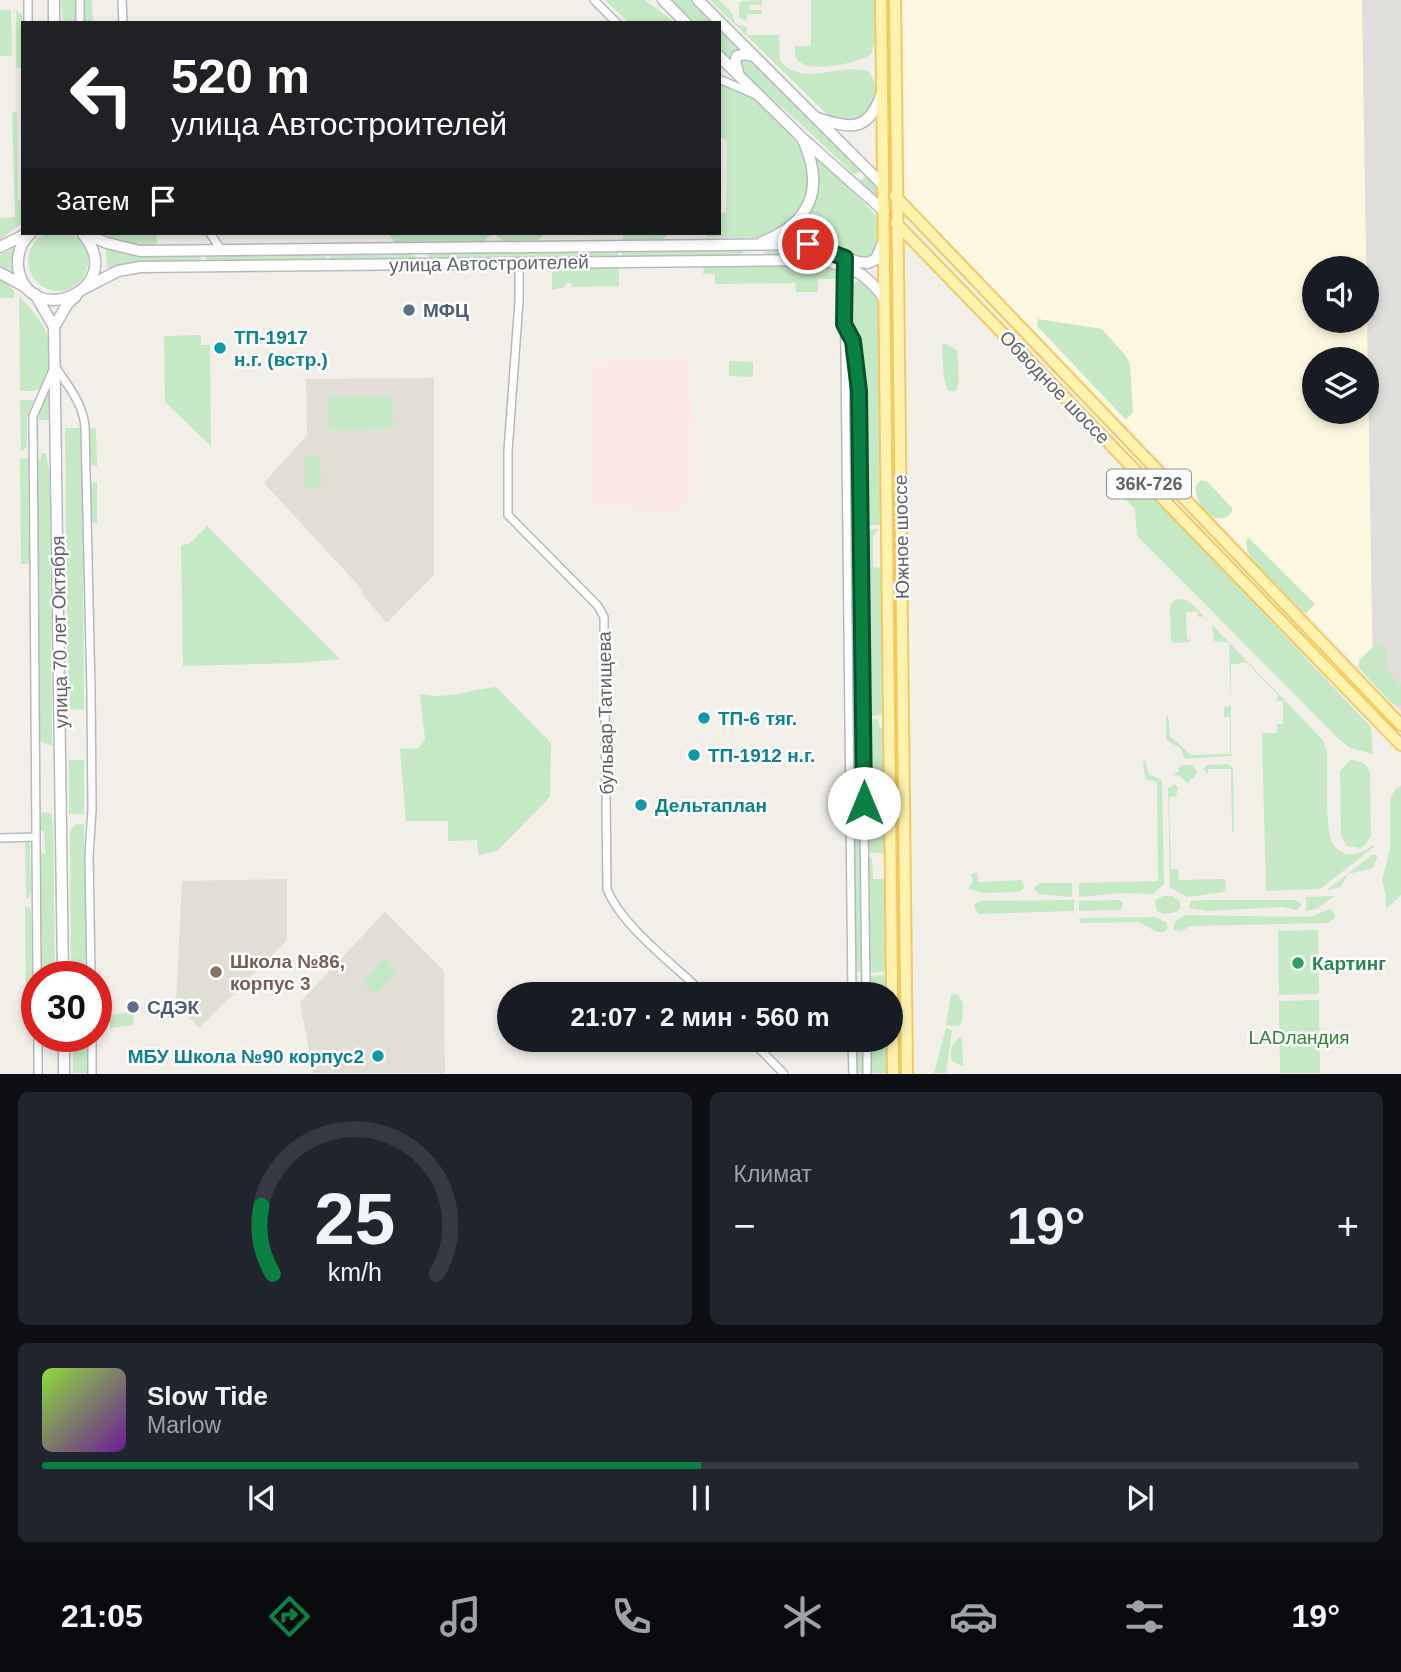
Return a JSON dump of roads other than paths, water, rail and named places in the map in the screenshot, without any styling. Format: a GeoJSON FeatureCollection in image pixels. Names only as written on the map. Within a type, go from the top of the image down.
{"type":"FeatureCollection","features":[{"type":"Feature","properties":{"kind":"main road"},"geometry":{"type":"LineString","coordinates":[[54,0],[54,21]]}},
{"type":"Feature","properties":{"kind":"main road"},"geometry":{"type":"LineString","coordinates":[[663,0],[684,21]]}},
{"type":"Feature","properties":{"kind":"main road"},"geometry":{"type":"LineString","coordinates":[[698,0],[719,21]]}},
{"type":"Feature","properties":{"kind":"main road","name":"Южное шоссе"},"geometry":{"type":"LineString","coordinates":[[881,0],[892,1073]]}},
{"type":"Feature","properties":{"kind":"main road","name":"Южное шоссе"},"geometry":{"type":"LineString","coordinates":[[895,0],[907,1073]]}},
{"type":"Feature","properties":{"kind":"main road"},"geometry":{"type":"LineString","coordinates":[[721,23],[883,185]]}},
{"type":"Feature","properties":{"kind":"main road"},"geometry":{"type":"LineString","coordinates":[[742,78],[736,67],[736,59],[740,55],[754,56]]}},
{"type":"Feature","properties":{"kind":"main road"},"geometry":{"type":"LineString","coordinates":[[721,58],[801,137],[884,211]]}},
{"type":"Feature","properties":{"kind":"main road"},"geometry":{"type":"LineString","coordinates":[[816,118],[847,127],[859,125],[873,114],[882,93]]}},
{"type":"Feature","properties":{"kind":"main road","name":"улица Автостроителей"},"geometry":{"type":"LineString","coordinates":[[751,245],[785,231],[808,207],[813,189],[813,168],[801,137]]}},
{"type":"Feature","properties":{"kind":"main road"},"geometry":{"type":"LineString","coordinates":[[848,179],[862,176],[863,164]]}},
{"type":"Feature","properties":{"kind":"main road","name":"Обводное шоссе"},"geometry":{"type":"LineString","coordinates":[[883,185],[1401,725]]}},
{"type":"Feature","properties":{"kind":"main road","name":"Обводное шоссе"},"geometry":{"type":"LineString","coordinates":[[884,211],[1401,745]]}},
{"type":"Feature","properties":{"kind":"main road"},"geometry":{"type":"LineString","coordinates":[[0,247],[26,235]]}},
{"type":"Feature","properties":{"kind":"main road","name":"улица 70 лет Октября"},"geometry":{"type":"LineString","coordinates":[[29,235],[20,249],[18,260],[23,282],[48,313],[54,327],[63,961]]}},
{"type":"Feature","properties":{"kind":"main road"},"geometry":{"type":"LineString","coordinates":[[54,327],[68,303],[92,278],[94,254],[85,235]]}},
{"type":"Feature","properties":{"kind":"main road","name":"улица Автостроителей"},"geometry":{"type":"LineString","coordinates":[[88,235],[116,246],[140,251],[808,244],[845,262],[871,280],[884,298]]}},
{"type":"Feature","properties":{"kind":"main road","name":"улица Автостроителей"},"geometry":{"type":"LineString","coordinates":[[81,291],[118,271],[140,267],[747,260],[863,263],[872,261],[879,255],[884,243]]}},
{"type":"Feature","properties":{"kind":"main road"},"geometry":{"type":"LineString","coordinates":[[747,260],[751,245]]}},
{"type":"Feature","properties":{"kind":"main road"},"geometry":{"type":"LineString","coordinates":[[421,249],[421,264]]}},
{"type":"Feature","properties":{"kind":"main road"},"geometry":{"type":"LineString","coordinates":[[0,273],[48,300],[58,300],[81,291]]}},
{"type":"Feature","properties":{"kind":"main road"},"geometry":{"type":"LineString","coordinates":[[64,1052],[64,1073]]}},
{"type":"Feature","properties":{"kind":"street"},"geometry":{"type":"LineString","coordinates":[[28,0],[28,21]]}},
{"type":"Feature","properties":{"kind":"street"},"geometry":{"type":"LineString","coordinates":[[80,0],[80,21]]}},
{"type":"Feature","properties":{"kind":"street"},"geometry":{"type":"LineString","coordinates":[[122,0],[123,21]]}},
{"type":"Feature","properties":{"kind":"street"},"geometry":{"type":"LineString","coordinates":[[594,0],[615,21]]}},
{"type":"Feature","properties":{"kind":"street"},"geometry":{"type":"LineString","coordinates":[[721,80],[759,96]]}},
{"type":"Feature","properties":{"kind":"street"},"geometry":{"type":"LineString","coordinates":[[211,235],[222,251]]}},
{"type":"Feature","properties":{"kind":"street"},"geometry":{"type":"LineString","coordinates":[[845,262],[852,982]]}},
{"type":"Feature","properties":{"kind":"street","name":"бульвар Татищева"},"geometry":{"type":"LineString","coordinates":[[519,263],[519,301],[508,451],[508,515],[598,606],[604,618],[607,890],[612,902],[626,919],[692,982]]}},
{"type":"Feature","properties":{"kind":"street"},"geometry":{"type":"LineString","coordinates":[[844,324],[853,341],[859,391],[866,982]]}},
{"type":"Feature","properties":{"kind":"street"},"geometry":{"type":"LineString","coordinates":[[37,961],[33,416],[55,366]]}},
{"type":"Feature","properties":{"kind":"street"},"geometry":{"type":"LineString","coordinates":[[55,366],[83,410],[85,427],[91,691],[91,961]]}},
{"type":"Feature","properties":{"kind":"street"},"geometry":{"type":"LineString","coordinates":[[0,838],[36,837]]}},
{"type":"Feature","properties":{"kind":"street"},"geometry":{"type":"LineString","coordinates":[[38,1052],[38,1073]]}},
{"type":"Feature","properties":{"kind":"street"},"geometry":{"type":"LineString","coordinates":[[92,1052],[92,1073]]}},
{"type":"Feature","properties":{"kind":"street"},"geometry":{"type":"LineString","coordinates":[[763,1052],[784,1073]]}},
{"type":"Feature","properties":{"kind":"street"},"geometry":{"type":"LineString","coordinates":[[852,1052],[853,1073]]}},
{"type":"Feature","properties":{"kind":"street"},"geometry":{"type":"LineString","coordinates":[[867,1052],[867,1073]]}},
{"type":"Feature","properties":{"kind":"place","name":"МФЦ"},"geometry":{"type":"Point","coordinates":[409,310]}},
{"type":"Feature","properties":{"kind":"place","name":"ТП-1917 н.г. (встр.)"},"geometry":{"type":"Point","coordinates":[220,348]}},
{"type":"Feature","properties":{"kind":"place","name":"ТП-6 тяг."},"geometry":{"type":"Point","coordinates":[704,718]}},
{"type":"Feature","properties":{"kind":"place","name":"ТП-1912 н.г."},"geometry":{"type":"Point","coordinates":[694,755]}},
{"type":"Feature","properties":{"kind":"place","name":"Дельтаплан"},"geometry":{"type":"Point","coordinates":[641,805]}},
{"type":"Feature","properties":{"kind":"place","name":"Картинг"},"geometry":{"type":"Point","coordinates":[1298,963]}},
{"type":"Feature","properties":{"kind":"place","name":"Школа №86, корпус 3"},"geometry":{"type":"Point","coordinates":[216,972]}},
{"type":"Feature","properties":{"kind":"place","name":"СДЭК"},"geometry":{"type":"Point","coordinates":[133,1007]}},
{"type":"Feature","properties":{"kind":"place","name":"МБУ Школа №90 корпус2"},"geometry":{"type":"Point","coordinates":[378,1056]}},
{"type":"Feature","properties":{"kind":"park label","name":"LADландия"},"geometry":{"type":"Point","coordinates":[1299,1037]}}]}
